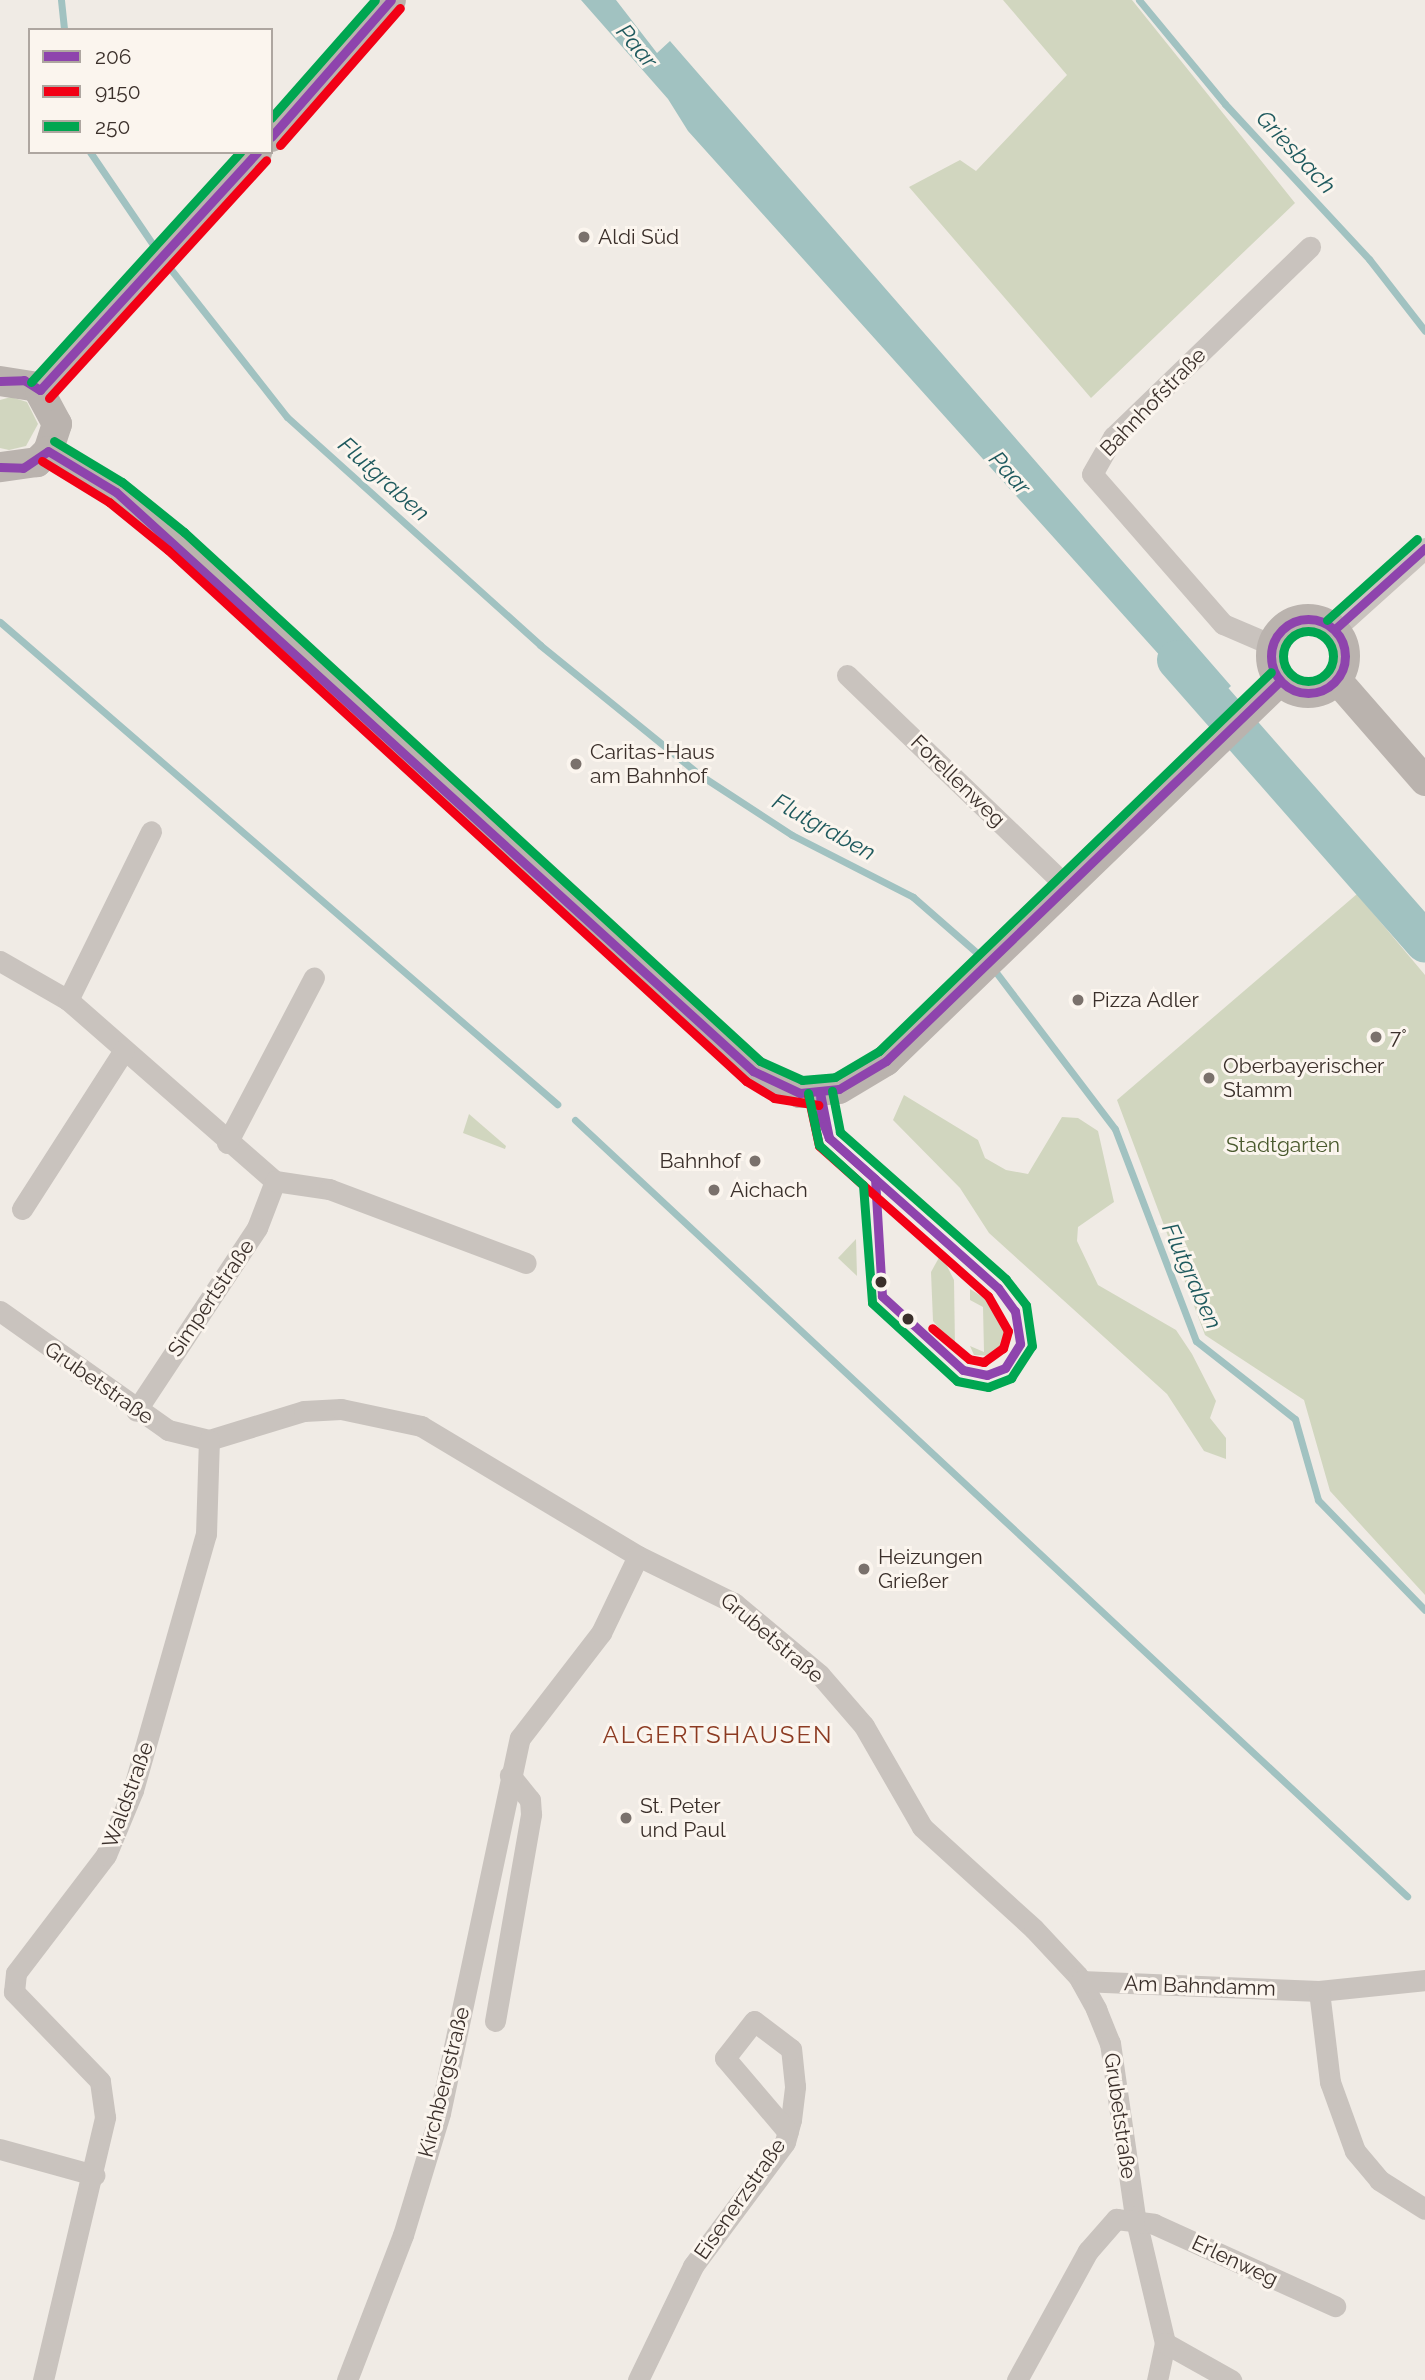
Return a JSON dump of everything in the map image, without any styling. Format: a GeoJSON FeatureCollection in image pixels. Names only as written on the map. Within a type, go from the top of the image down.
{"type":"FeatureCollection","features":[{"type":"Feature","properties":{"kind":"street"},"geometry":{"type":"LineString","coordinates":[[273,135],[391,0]]}},
{"type":"Feature","properties":{"kind":"street"},"geometry":{"type":"LineString","coordinates":[[40,390],[131,287],[255,154]]}},
{"type":"Feature","properties":{"kind":"street","name":"Bahnhofstraße"},"geometry":{"type":"LineString","coordinates":[[1272,645],[1223,624],[1092,474],[1113,438],[1310,247]]}},
{"type":"Feature","properties":{"kind":"street"},"geometry":{"type":"LineString","coordinates":[[0,381],[24,380],[40,390],[57,424],[48,451],[23,468],[0,467]]}},
{"type":"Feature","properties":{"kind":"street"},"geometry":{"type":"LineString","coordinates":[[48,451],[116,492],[176,541],[753,1071],[778,1087],[820,1093],[856,1082],[1068,888],[1280,681]]}},
{"type":"Feature","properties":{"kind":"street"},"geometry":{"type":"LineString","coordinates":[[1335,629],[1425,548]]}},
{"type":"Feature","properties":{"kind":"street"},"geometry":{"type":"LineString","coordinates":[[1280,681],[1272,645],[1299,620],[1335,629]]}},
{"type":"Feature","properties":{"kind":"street"},"geometry":{"type":"LineString","coordinates":[[1280,681],[1308,694],[1337,680],[1346,660],[1335,629]]}},
{"type":"Feature","properties":{"kind":"street","name":"Forellenweg"},"geometry":{"type":"LineString","coordinates":[[847,675],[1068,888]]}},
{"type":"Feature","properties":{"kind":"street"},"geometry":{"type":"LineString","coordinates":[[1337,680],[1425,781]]}},
{"type":"Feature","properties":{"kind":"street"},"geometry":{"type":"LineString","coordinates":[[68,1000],[151,831]]}},
{"type":"Feature","properties":{"kind":"street"},"geometry":{"type":"LineString","coordinates":[[0,961],[68,1000],[227,1143],[275,1181],[328,1189],[526,1263]]}},
{"type":"Feature","properties":{"kind":"street"},"geometry":{"type":"LineString","coordinates":[[227,1143],[314,977]]}},
{"type":"Feature","properties":{"kind":"street"},"geometry":{"type":"LineString","coordinates":[[22,1209],[124,1050]]}},
{"type":"Feature","properties":{"kind":"street","name":"Simpertstraße"},"geometry":{"type":"LineString","coordinates":[[136,1411],[257,1228],[275,1181]]}},
{"type":"Feature","properties":{"kind":"street","name":"Grubetstraße"},"geometry":{"type":"LineString","coordinates":[[0,1311],[136,1411],[168,1430],[209,1440],[304,1412],[377,1413],[421,1426],[475,1453],[638,1556],[734,1603],[820,1675],[864,1726],[922,1827],[1081,1981],[1110,2043],[1135,2216],[1166,2343],[1157,2380]]}},
{"type":"Feature","properties":{"kind":"street","name":"Waldstraße"},"geometry":{"type":"LineString","coordinates":[[43,2380],[94,2175],[105,2117],[100,2081],[14,1992],[16,1973],[106,1856],[126,1810],[171,1673],[206,1534],[209,1440]]}},
{"type":"Feature","properties":{"kind":"street","name":"Kirchbergstraße"},"geometry":{"type":"LineString","coordinates":[[347,2380],[403,2235],[440,2113],[510,1775],[533,1712],[586,1656],[638,1556]]}},
{"type":"Feature","properties":{"kind":"street","name":"Kirchbergstraße"},"geometry":{"type":"LineString","coordinates":[[495,2021],[531,1814],[530,1800],[510,1775]]}},
{"type":"Feature","properties":{"kind":"street","name":"Am Bahndamm"},"geometry":{"type":"LineString","coordinates":[[1081,1981],[1320,1991],[1425,1980]]}},
{"type":"Feature","properties":{"kind":"street"},"geometry":{"type":"LineString","coordinates":[[1320,1991],[1330,2082],[1356,2151],[1379,2180],[1425,2210]]}},
{"type":"Feature","properties":{"kind":"street","name":"Eisenerzstraße"},"geometry":{"type":"LineString","coordinates":[[638,2380],[694,2266],[788,2132],[795,2086],[791,2049],[754,2021],[725,2058],[788,2132]]}},
{"type":"Feature","properties":{"kind":"street"},"geometry":{"type":"LineString","coordinates":[[0,2149],[94,2175]]}},
{"type":"Feature","properties":{"kind":"street"},"geometry":{"type":"LineString","coordinates":[[1017,2380],[1088,2251],[1116,2218],[1135,2216]]}},
{"type":"Feature","properties":{"kind":"street","name":"Erlenweg"},"geometry":{"type":"LineString","coordinates":[[1135,2216],[1335,2306]]}},
{"type":"Feature","properties":{"kind":"street"},"geometry":{"type":"LineString","coordinates":[[1166,2343],[1231,2380]]}},
{"type":"Feature","properties":{"kind":"green space"},"geometry":{"type":"Polygon","coordinates":[[[1003,0],[1132,0],[1295,203],[1091,398],[909,187],[960,160],[976,171],[1067,75],[1003,0]]]}},
{"type":"Feature","properties":{"kind":"green space"},"geometry":{"type":"Polygon","coordinates":[[[11,397],[27,402],[38,424],[26,446],[9,450],[0,448],[0,400],[11,397]]]}},
{"type":"Feature","properties":{"kind":"green space","name":"Stadtgarten"},"geometry":{"type":"Polygon","coordinates":[[[1357,894],[1425,975],[1425,1595],[1330,1491],[1304,1400],[1205,1335],[1117,1100],[1357,894]]]}},
{"type":"Feature","properties":{"kind":"green space"},"geometry":{"type":"Polygon","coordinates":[[[904,1095],[978,1140],[985,1158],[1006,1170],[1028,1174],[1062,1117],[1078,1118],[1098,1131],[1114,1202],[1078,1227],[1077,1241],[1098,1285],[1176,1330],[1192,1354],[1216,1401],[1210,1418],[1226,1438],[1226,1459],[1204,1451],[1167,1394],[989,1233],[960,1188],[893,1120],[904,1095]]]}},
{"type":"Feature","properties":{"kind":"green space"},"geometry":{"type":"Polygon","coordinates":[[[469,1114],[506,1146],[505,1149],[463,1133],[469,1114]]]}},
{"type":"Feature","properties":{"kind":"green space"},"geometry":{"type":"Polygon","coordinates":[[[856,1239],[857,1276],[838,1258],[856,1239]]]}},
{"type":"Feature","properties":{"kind":"green space"},"geometry":{"type":"Polygon","coordinates":[[[941,1254],[954,1280],[955,1347],[933,1321],[931,1272],[941,1254]]]}},
{"type":"Feature","properties":{"kind":"green space"},"geometry":{"type":"Polygon","coordinates":[[[970,1289],[992,1303],[1008,1334],[993,1356],[974,1355],[970,1346],[984,1352],[983,1307],[970,1300],[970,1289]]]}},
{"type":"Feature","properties":{"kind":"water"},"geometry":{"type":"Polygon","coordinates":[[[581,0],[616,0],[657,53],[670,41],[1231,686],[1207,708],[688,131],[668,99],[581,0]]]}},
{"type":"Feature","properties":{"kind":"waterway","name":"Flutgraben"},"geometry":{"type":"LineString","coordinates":[[61,0],[64,28]]}},
{"type":"Feature","properties":{"kind":"waterway","name":"Griesbach"},"geometry":{"type":"LineString","coordinates":[[1139,0],[1225,104],[1369,259],[1425,331]]}},
{"type":"Feature","properties":{"kind":"waterway","name":"Flutgraben"},"geometry":{"type":"LineString","coordinates":[[91,154],[156,249]]}},
{"type":"Feature","properties":{"kind":"waterway","name":"Flutgraben"},"geometry":{"type":"LineString","coordinates":[[165,262],[287,417],[540,645],[700,775],[792,835],[913,897],[984,959]]}},
{"type":"Feature","properties":{"kind":"waterway"},"geometry":{"type":"LineString","coordinates":[[0,622],[557,1104]]}},
{"type":"Feature","properties":{"kind":"waterway","name":"Paar"},"geometry":{"type":"LineString","coordinates":[[1177,660],[1425,942]]}},
{"type":"Feature","properties":{"kind":"waterway","name":"Flutgraben"},"geometry":{"type":"LineString","coordinates":[[992,967],[1115,1129],[1196,1341],[1295,1419],[1318,1500],[1425,1610]]}},
{"type":"Feature","properties":{"kind":"waterway"},"geometry":{"type":"LineString","coordinates":[[575,1120],[1407,1896]]}},
{"type":"Feature","properties":{"kind":"transit line","name":"250"},"geometry":{"type":"LineString","coordinates":[[273,116],[375,0]]}},
{"type":"Feature","properties":{"kind":"transit line","name":"206"},"geometry":{"type":"LineString","coordinates":[[273,135],[391,0]]}},
{"type":"Feature","properties":{"kind":"transit line","name":"9150"},"geometry":{"type":"LineString","coordinates":[[280,145],[400,8]]}},
{"type":"Feature","properties":{"kind":"transit line","name":"250"},"geometry":{"type":"LineString","coordinates":[[31,382],[238,154]]}},
{"type":"Feature","properties":{"kind":"transit line","name":"206"},"geometry":{"type":"LineString","coordinates":[[0,381],[24,380],[40,390],[255,154]]}},
{"type":"Feature","properties":{"kind":"transit line","name":"9150"},"geometry":{"type":"LineString","coordinates":[[49,398],[266,160]]}},
{"type":"Feature","properties":{"kind":"transit line","name":"250"},"geometry":{"type":"LineString","coordinates":[[54,441],[122,482],[184,532],[760,1061],[802,1080],[835,1077],[879,1051],[1271,672]]}},
{"type":"Feature","properties":{"kind":"transit line","name":"206"},"geometry":{"type":"LineString","coordinates":[[0,467],[23,468],[48,451],[116,492],[753,1071],[800,1093],[839,1089],[886,1061],[1280,681]]}},
{"type":"Feature","properties":{"kind":"transit line","name":"9150"},"geometry":{"type":"LineString","coordinates":[[42,461],[109,502],[168,550],[746,1081],[774,1098],[818,1105]]}},
{"type":"Feature","properties":{"kind":"transit line","name":"250"},"geometry":{"type":"LineString","coordinates":[[1327,620],[1417,539]]}},
{"type":"Feature","properties":{"kind":"transit line","name":"206"},"geometry":{"type":"LineString","coordinates":[[1335,629],[1425,548]]}},
{"type":"Feature","properties":{"kind":"transit line","name":"206"},"geometry":{"type":"LineString","coordinates":[[1301,619],[1315,619],[1329,625],[1339,635],[1345,656],[1343,670],[1329,687],[1315,693],[1301,693],[1287,687],[1277,677],[1271,663],[1271,649],[1277,635],[1287,625],[1301,619]]}},
{"type":"Feature","properties":{"kind":"transit line","name":"250"},"geometry":{"type":"LineString","coordinates":[[1308,631],[1326,638],[1333,656],[1326,674],[1308,681],[1290,674],[1283,656],[1290,638],[1308,631]]}},
{"type":"Feature","properties":{"kind":"transit line","name":"250"},"geometry":{"type":"LineString","coordinates":[[808,1093],[819,1145],[863,1185],[872,1303],[957,1381],[988,1387],[1011,1378],[1032,1346],[1026,1305],[1006,1279],[840,1132],[832,1091]]}},
{"type":"Feature","properties":{"kind":"transit line","name":"206"},"geometry":{"type":"LineString","coordinates":[[820,1093],[829,1138],[821,1118],[820,1093]]}},
{"type":"Feature","properties":{"kind":"transit line","name":"9150"},"geometry":{"type":"LineString","coordinates":[[808,1095],[819,1146],[988,1296],[1008,1331],[1003,1348],[984,1362],[969,1359],[932,1328]]}},
{"type":"Feature","properties":{"kind":"transit line","name":"206"},"geometry":{"type":"LineString","coordinates":[[829,1138],[998,1288],[1015,1311],[1020,1344],[1005,1368],[987,1375],[963,1370],[882,1296],[875,1179],[829,1138]]}},
{"type":"Feature","properties":{"kind":"place","name":"Aldi Süd"},"geometry":{"type":"Point","coordinates":[584,237]}},
{"type":"Feature","properties":{"kind":"place","name":"Caritas-Haus am Bahnhof"},"geometry":{"type":"Point","coordinates":[576,764]}},
{"type":"Feature","properties":{"kind":"place","name":"Pizza Adler"},"geometry":{"type":"Point","coordinates":[1078,1000]}},
{"type":"Feature","properties":{"kind":"place","name":"7°"},"geometry":{"type":"Point","coordinates":[1376,1037]}},
{"type":"Feature","properties":{"kind":"place","name":"Oberbayerischer Stamm"},"geometry":{"type":"Point","coordinates":[1209,1078]}},
{"type":"Feature","properties":{"kind":"place","name":"Bahnhof"},"geometry":{"type":"Point","coordinates":[755,1161]}},
{"type":"Feature","properties":{"kind":"place","name":"Aichach"},"geometry":{"type":"Point","coordinates":[714,1190]}},
{"type":"Feature","properties":{"kind":"place","name":"Heizungen Grießer"},"geometry":{"type":"Point","coordinates":[864,1569]}},
{"type":"Feature","properties":{"kind":"place","name":"St. Peter und Paul"},"geometry":{"type":"Point","coordinates":[626,1818]}},
{"type":"Feature","properties":{"kind":"district","name":"ALGERTSHAUSEN"},"geometry":{"type":"Point","coordinates":[718,1735]}}]}
